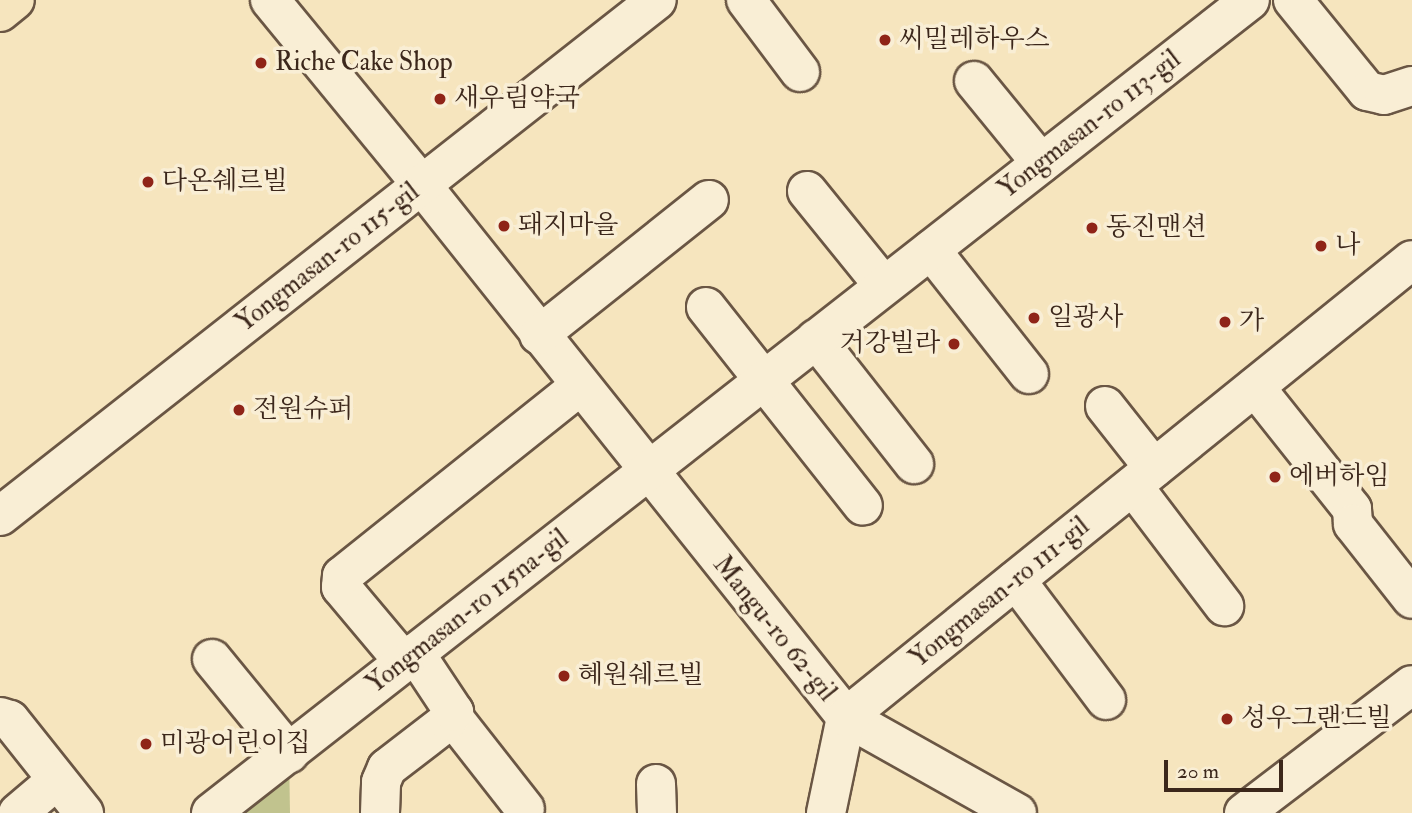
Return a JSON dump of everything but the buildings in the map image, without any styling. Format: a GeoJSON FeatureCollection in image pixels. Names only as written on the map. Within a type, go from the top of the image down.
{"type":"FeatureCollection","features":[{"type":"Feature","properties":{"kind":"main road"},"geometry":{"type":"LineString","coordinates":[[0,12],[15,0]]}},
{"type":"Feature","properties":{"kind":"street","name":"Mangu-ro 62-gil"},"geometry":{"type":"LineString","coordinates":[[270,0],[421,184],[646,470],[846,717],[1017,813]]}},
{"type":"Feature","properties":{"kind":"street","name":"Yongmasan-ro 115-gil"},"geometry":{"type":"LineString","coordinates":[[0,516],[657,0]]}},
{"type":"Feature","properties":{"kind":"street"},"geometry":{"type":"LineString","coordinates":[[746,0],[800,72]]}},
{"type":"Feature","properties":{"kind":"street","name":"Yongmasan-ro 113-gil"},"geometry":{"type":"LineString","coordinates":[[646,470],[1250,0]]}},
{"type":"Feature","properties":{"kind":"street"},"geometry":{"type":"LineString","coordinates":[[1293,0],[1367,91],[1384,95],[1412,86]]}},
{"type":"Feature","properties":{"kind":"street"},"geometry":{"type":"LineString","coordinates":[[974,81],[1041,163]]}},
{"type":"Feature","properties":{"kind":"street"},"geometry":{"type":"LineString","coordinates":[[807,191],[884,286]]}},
{"type":"Feature","properties":{"kind":"street"},"geometry":{"type":"LineString","coordinates":[[539,335],[709,200]]}},
{"type":"Feature","properties":{"kind":"street"},"geometry":{"type":"LineString","coordinates":[[931,250],[1029,374]]}},
{"type":"Feature","properties":{"kind":"street","name":"Yongmasan-ro 111-gil"},"geometry":{"type":"LineString","coordinates":[[846,717],[1412,260]]}},
{"type":"Feature","properties":{"kind":"street"},"geometry":{"type":"LineString","coordinates":[[706,307],[863,506]]}},
{"type":"Feature","properties":{"kind":"street"},"geometry":{"type":"LineString","coordinates":[[816,339],[914,464]]}},
{"type":"Feature","properties":{"kind":"street"},"geometry":{"type":"LineString","coordinates":[[380,813],[381,782],[387,768],[454,712],[451,704],[410,657],[341,587],[342,576],[580,386]]}},
{"type":"Feature","properties":{"kind":"street"},"geometry":{"type":"LineString","coordinates":[[1255,387],[1352,509],[1353,524],[1412,599]]}},
{"type":"Feature","properties":{"kind":"street"},"geometry":{"type":"LineString","coordinates":[[1105,406],[1143,477],[1224,607]]}},
{"type":"Feature","properties":{"kind":"street","name":"Yongmasan-ro 115na-gil"},"geometry":{"type":"LineString","coordinates":[[211,813],[646,470]]}},
{"type":"Feature","properties":{"kind":"street"},"geometry":{"type":"LineString","coordinates":[[1016,580],[1106,700]]}},
{"type":"Feature","properties":{"kind":"street"},"geometry":{"type":"LineString","coordinates":[[212,659],[289,753]]}},
{"type":"Feature","properties":{"kind":"street"},"geometry":{"type":"LineString","coordinates":[[1244,813],[1412,685]]}},
{"type":"Feature","properties":{"kind":"street"},"geometry":{"type":"LineString","coordinates":[[452,716],[525,809]]}},
{"type":"Feature","properties":{"kind":"street"},"geometry":{"type":"LineString","coordinates":[[0,717],[10,720],[84,813]]}},
{"type":"Feature","properties":{"kind":"street"},"geometry":{"type":"LineString","coordinates":[[827,813],[846,717]]}},
{"type":"Feature","properties":{"kind":"street"},"geometry":{"type":"LineString","coordinates":[[18,813],[57,780]]}},
{"type":"Feature","properties":{"kind":"green space"},"geometry":{"type":"Polygon","coordinates":[[[289,753],[290,813],[211,813],[289,753]]]}},
{"type":"Feature","properties":{"kind":"place","name":"씨밀레하우스"},"geometry":{"type":"Point","coordinates":[885,40]}},
{"type":"Feature","properties":{"kind":"place","name":"Riche Cake Shop"},"geometry":{"type":"Point","coordinates":[261,63]}},
{"type":"Feature","properties":{"kind":"place","name":"새우림약국"},"geometry":{"type":"Point","coordinates":[440,99]}},
{"type":"Feature","properties":{"kind":"place","name":"다온쉐르빌"},"geometry":{"type":"Point","coordinates":[148,182]}},
{"type":"Feature","properties":{"kind":"place","name":"돼지마을"},"geometry":{"type":"Point","coordinates":[504,226]}},
{"type":"Feature","properties":{"kind":"place","name":"동진맨션"},"geometry":{"type":"Point","coordinates":[1092,228]}},
{"type":"Feature","properties":{"kind":"place","name":"나"},"geometry":{"type":"Point","coordinates":[1321,246]}},
{"type":"Feature","properties":{"kind":"place","name":"일광사"},"geometry":{"type":"Point","coordinates":[1034,318]}},
{"type":"Feature","properties":{"kind":"place","name":"가"},"geometry":{"type":"Point","coordinates":[1225,322]}},
{"type":"Feature","properties":{"kind":"place","name":"거강빌라"},"geometry":{"type":"Point","coordinates":[954,344]}},
{"type":"Feature","properties":{"kind":"place","name":"전원슈퍼"},"geometry":{"type":"Point","coordinates":[239,410]}},
{"type":"Feature","properties":{"kind":"place","name":"에버하임"},"geometry":{"type":"Point","coordinates":[1275,477]}},
{"type":"Feature","properties":{"kind":"place","name":"혜원쉐르빌"},"geometry":{"type":"Point","coordinates":[564,676]}},
{"type":"Feature","properties":{"kind":"place","name":"성우그랜드빌"},"geometry":{"type":"Point","coordinates":[1227,719]}},
{"type":"Feature","properties":{"kind":"place","name":"미광어린이집"},"geometry":{"type":"Point","coordinates":[146,744]}}]}
